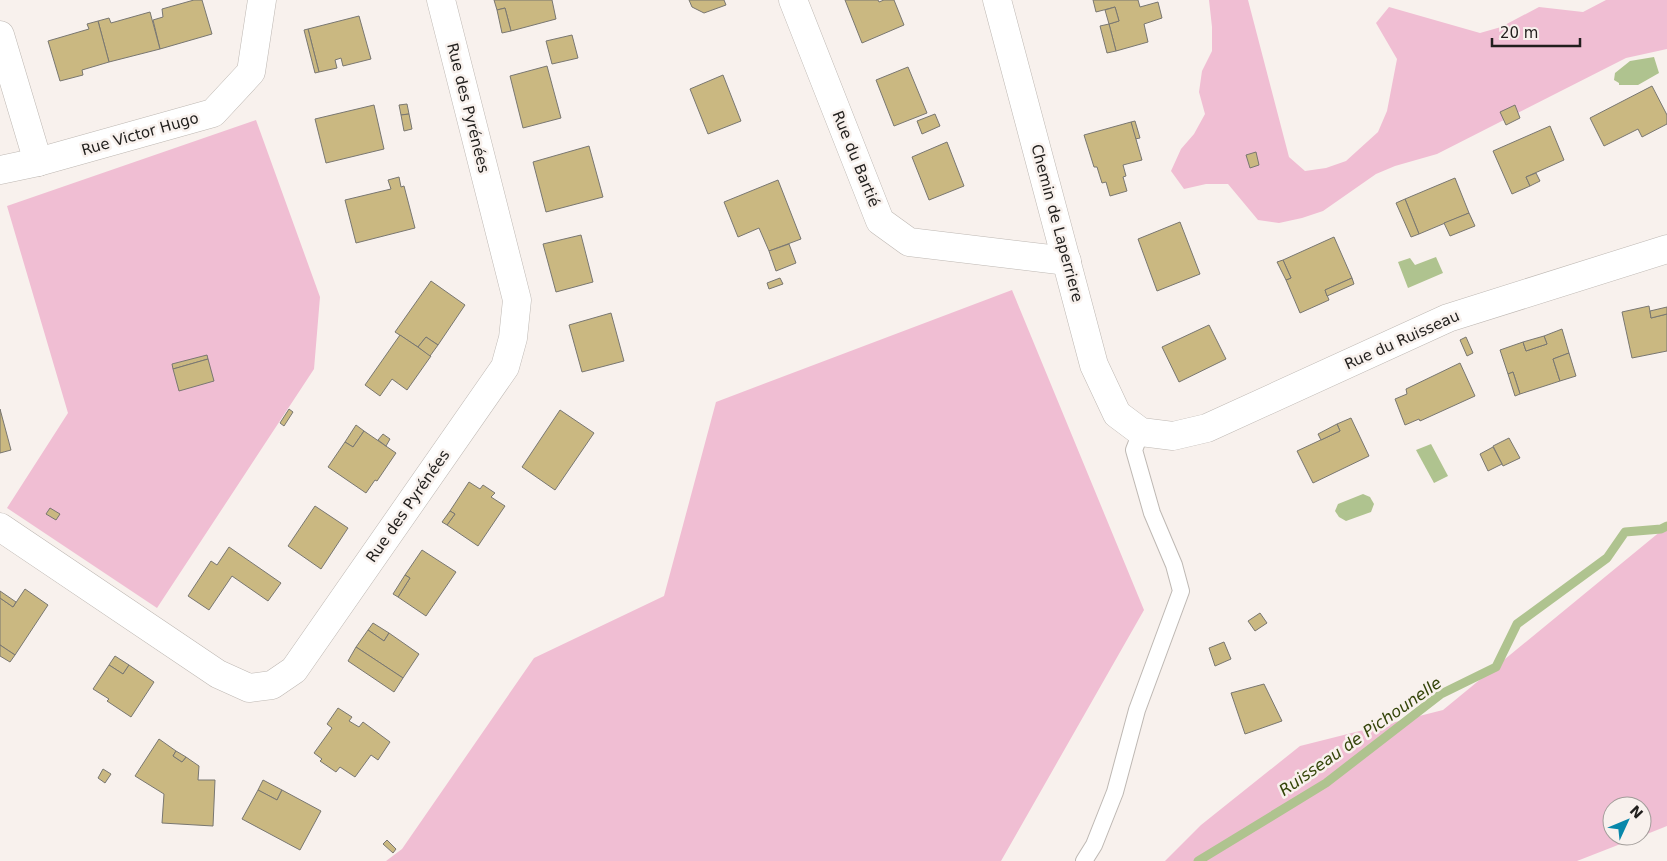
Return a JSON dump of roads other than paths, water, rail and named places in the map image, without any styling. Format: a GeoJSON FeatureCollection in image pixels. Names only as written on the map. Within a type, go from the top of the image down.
{"type":"FeatureCollection","features":[{"type":"Feature","properties":{"kind":"street","name":"Rue Victor Hugo"},"geometry":{"type":"LineString","coordinates":[[0,170],[38,162],[213,114],[251,72],[262,0]]}},
{"type":"Feature","properties":{"kind":"street","name":"Rue des Pyrénées"},"geometry":{"type":"LineString","coordinates":[[0,527],[218,674],[249,688],[272,684],[294,670],[505,367],[513,338],[517,300],[441,0]]}},
{"type":"Feature","properties":{"kind":"street","name":"Rue du Bartié"},"geometry":{"type":"LineString","coordinates":[[793,0],[880,221],[910,242],[1067,261]]}},
{"type":"Feature","properties":{"kind":"street","name":"Chemin de Laperriere"},"geometry":{"type":"LineString","coordinates":[[997,0],[1094,365],[1117,414],[1141,432]]}},
{"type":"Feature","properties":{"kind":"street"},"geometry":{"type":"LineString","coordinates":[[0,35],[38,162]]}},
{"type":"Feature","properties":{"kind":"street","name":"Rue du Ruisseau"},"geometry":{"type":"LineString","coordinates":[[1141,432],[1173,436],[1207,428],[1448,318],[1667,249]]}},
{"type":"Feature","properties":{"kind":"lane"},"geometry":{"type":"LineString","coordinates":[[1084,861],[1094,845],[1115,792],[1137,710],[1180,591],[1174,565],[1152,513],[1134,450],[1141,432]]}},
{"type":"Feature","properties":{"kind":"waterway","name":"Ruisseau de Pichounelle"},"geometry":{"type":"LineString","coordinates":[[1198,861],[1326,783],[1441,694],[1496,667],[1517,624],[1607,558],[1625,532],[1661,529],[1667,526]]}}]}
